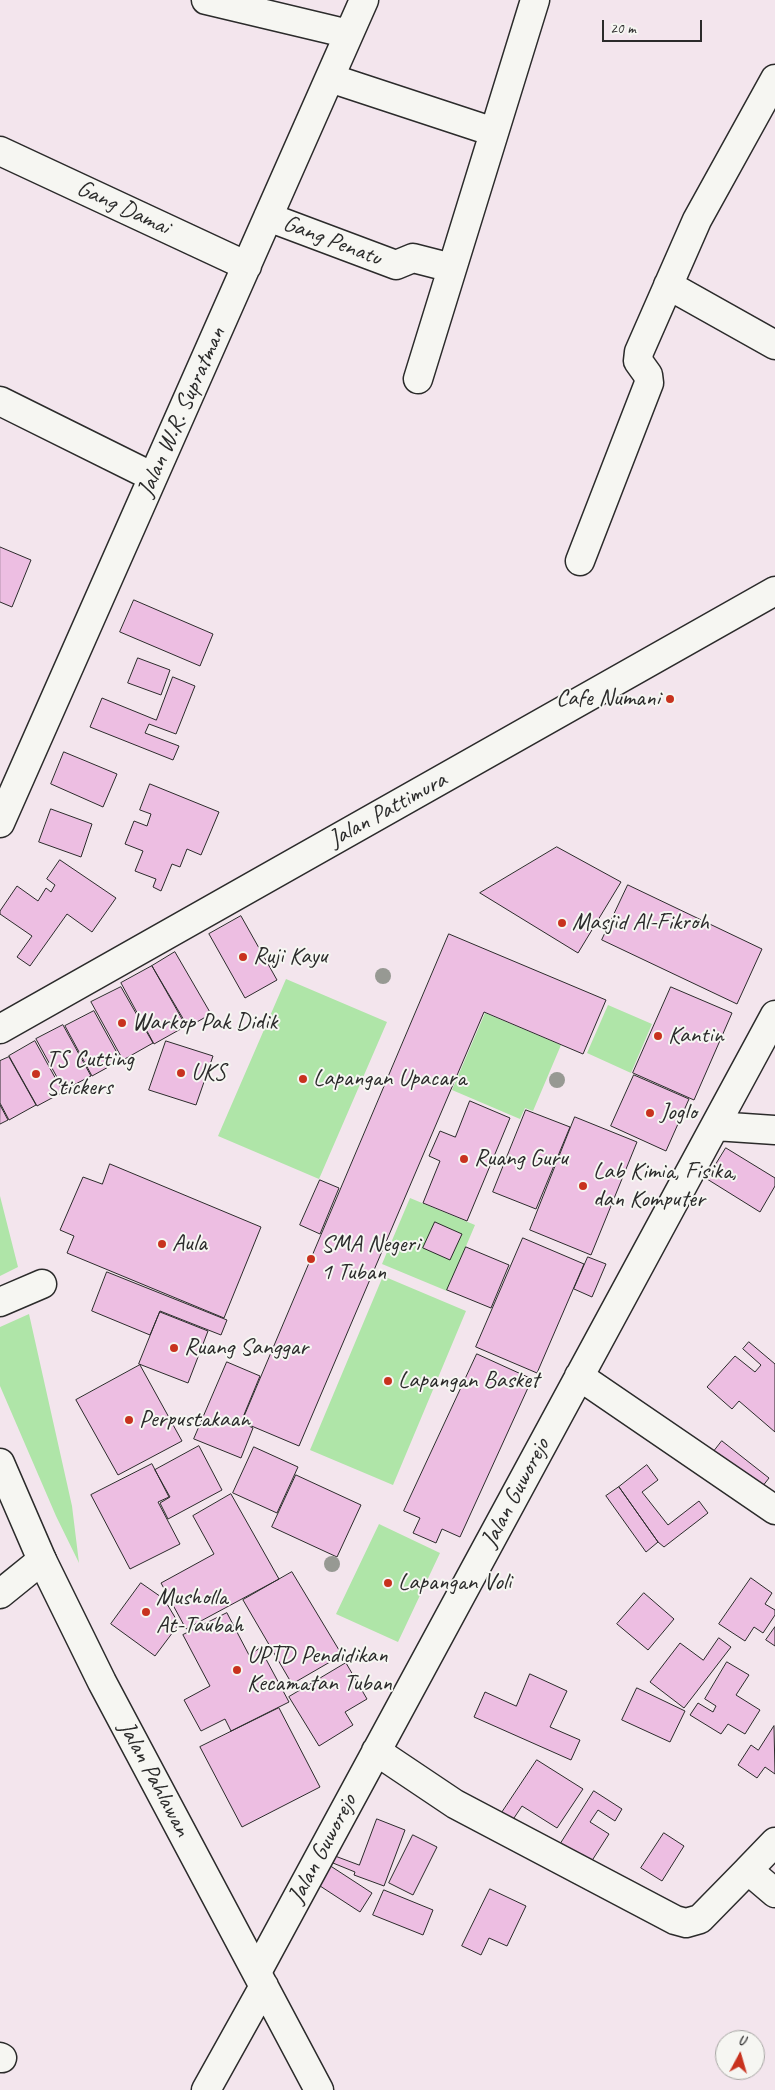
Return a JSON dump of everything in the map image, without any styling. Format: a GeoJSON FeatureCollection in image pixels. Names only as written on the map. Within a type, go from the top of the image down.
{"type":"FeatureCollection","features":[{"type":"Feature","properties":{"kind":"street"},"geometry":{"type":"LineString","coordinates":[[206,0],[348,34]]}},
{"type":"Feature","properties":{"kind":"street","name":"Jalan W.R. Supratman"},"geometry":{"type":"LineString","coordinates":[[0,823],[364,0]]}},
{"type":"Feature","properties":{"kind":"street"},"geometry":{"type":"LineString","coordinates":[[418,379],[535,0]]}},
{"type":"Feature","properties":{"kind":"street"},"geometry":{"type":"LineString","coordinates":[[330,78],[494,132]]}},
{"type":"Feature","properties":{"kind":"street"},"geometry":{"type":"LineString","coordinates":[[580,561],[647,391],[648,375],[639,365],[638,357],[668,285],[709,196],[775,79]]}},
{"type":"Feature","properties":{"kind":"street","name":"Gang Damai"},"geometry":{"type":"LineString","coordinates":[[0,151],[246,266]]}},
{"type":"Feature","properties":{"kind":"street","name":"Gang Penatu"},"geometry":{"type":"LineString","coordinates":[[268,217],[396,265],[413,258],[452,268]]}},
{"type":"Feature","properties":{"kind":"street"},"geometry":{"type":"LineString","coordinates":[[668,285],[775,345]]}},
{"type":"Feature","properties":{"kind":"street"},"geometry":{"type":"LineString","coordinates":[[0,401],[153,477]]}},
{"type":"Feature","properties":{"kind":"street","name":"Jalan Pattimura"},"geometry":{"type":"LineString","coordinates":[[0,1029],[775,591]]}},
{"type":"Feature","properties":{"kind":"street","name":"Jalan Guworejo"},"geometry":{"type":"LineString","coordinates":[[206,2090],[376,1751],[775,1015]]}},
{"type":"Feature","properties":{"kind":"street"},"geometry":{"type":"LineString","coordinates":[[715,1126],[775,1130]]}},
{"type":"Feature","properties":{"kind":"street"},"geometry":{"type":"LineString","coordinates":[[0,1302],[42,1284]]}},
{"type":"Feature","properties":{"kind":"street"},"geometry":{"type":"LineString","coordinates":[[579,1376],[775,1510]]}},
{"type":"Feature","properties":{"kind":"street","name":"Jalan Pahlawan"},"geometry":{"type":"LineString","coordinates":[[0,1463],[42,1560],[102,1682],[319,2090]]}},
{"type":"Feature","properties":{"kind":"street"},"geometry":{"type":"LineString","coordinates":[[0,1594],[42,1560]]}},
{"type":"Feature","properties":{"kind":"street"},"geometry":{"type":"LineString","coordinates":[[376,1751],[455,1804],[675,1920],[686,1923],[700,1919],[775,1842]]}},
{"type":"Feature","properties":{"kind":"street"},"geometry":{"type":"LineString","coordinates":[[748,1870],[775,1893]]}},
{"type":"Feature","properties":{"kind":"green space","name":"Lapangan Upacara"},"geometry":{"type":"Polygon","coordinates":[[[286,979],[387,1022],[319,1179],[218,1136],[286,979]]]}},
{"type":"Feature","properties":{"kind":"green space"},"geometry":{"type":"Polygon","coordinates":[[[608,1005],[652,1024],[631,1073],[587,1053],[608,1005]]]}},
{"type":"Feature","properties":{"kind":"green space"},"geometry":{"type":"Polygon","coordinates":[[[485,1013],[561,1045],[533,1111],[525,1108],[520,1119],[452,1090],[485,1013]]]}},
{"type":"Feature","properties":{"kind":"green space"},"geometry":{"type":"Polygon","coordinates":[[[0,1196],[18,1267],[0,1276],[0,1196]]]}},
{"type":"Feature","properties":{"kind":"green space"},"geometry":{"type":"Polygon","coordinates":[[[410,1198],[475,1225],[447,1291],[382,1264],[410,1198]]]}},
{"type":"Feature","properties":{"kind":"green space","name":"Lapangan Basket"},"geometry":{"type":"Polygon","coordinates":[[[383,1276],[466,1311],[393,1485],[310,1450],[383,1276]]]}},
{"type":"Feature","properties":{"kind":"green space"},"geometry":{"type":"Polygon","coordinates":[[[29,1314],[72,1506],[79,1563],[56,1516],[0,1386],[0,1327],[29,1314]]]}},
{"type":"Feature","properties":{"kind":"green space","name":"Lapangan Voli"},"geometry":{"type":"Polygon","coordinates":[[[379,1524],[440,1553],[398,1642],[336,1614],[379,1524]]]}},
{"type":"Feature","properties":{"kind":"building"},"geometry":{"type":"Polygon","coordinates":[[[0,547],[31,560],[12,607],[0,602],[0,547]]]}},
{"type":"Feature","properties":{"kind":"building"},"geometry":{"type":"Polygon","coordinates":[[[134,600],[213,634],[200,666],[120,632],[134,600]]]}},
{"type":"Feature","properties":{"kind":"building"},"geometry":{"type":"Polygon","coordinates":[[[138,658],[170,670],[161,695],[128,683],[138,658]]]}},
{"type":"Feature","properties":{"kind":"building"},"geometry":{"type":"Polygon","coordinates":[[[173,677],[195,686],[176,734],[149,724],[145,733],[179,746],[173,760],[90,727],[102,698],[156,720],[173,677]]]}},
{"type":"Feature","properties":{"kind":"building"},"geometry":{"type":"Polygon","coordinates":[[[64,752],[117,774],[103,807],[51,784],[64,752]]]}},
{"type":"Feature","properties":{"kind":"building"},"geometry":{"type":"Polygon","coordinates":[[[150,784],[219,812],[201,855],[187,849],[180,867],[172,864],[161,891],[153,887],[156,879],[135,871],[143,851],[125,844],[134,821],[147,826],[151,814],[140,810],[150,784]]]}},
{"type":"Feature","properties":{"kind":"building"},"geometry":{"type":"Polygon","coordinates":[[[51,809],[92,824],[81,857],[39,842],[51,809]]]}},
{"type":"Feature","properties":{"kind":"building","name":"Masjid Al-Fikroh"},"geometry":{"type":"Polygon","coordinates":[[[557,847],[621,882],[578,953],[480,893],[557,847]]]}},
{"type":"Feature","properties":{"kind":"building"},"geometry":{"type":"Polygon","coordinates":[[[60,860],[116,898],[92,932],[67,914],[30,966],[17,957],[32,936],[0,914],[0,911],[17,886],[38,901],[46,888],[51,892],[55,885],[47,879],[60,860]]]}},
{"type":"Feature","properties":{"kind":"building"},"geometry":{"type":"Polygon","coordinates":[[[628,885],[762,949],[737,1004],[602,940],[628,885]]]}},
{"type":"Feature","properties":{"kind":"building","name":"Ruji Kayu"},"geometry":{"type":"Polygon","coordinates":[[[241,916],[277,980],[245,998],[209,934],[241,916]]]}},
{"type":"Feature","properties":{"kind":"building"},"geometry":{"type":"Polygon","coordinates":[[[449,934],[606,1000],[583,1054],[484,1012],[299,1446],[242,1422],[449,934]]]}},
{"type":"Feature","properties":{"kind":"building"},"geometry":{"type":"Polygon","coordinates":[[[175,952],[211,1014],[188,1027],[152,966],[175,952]]]}},
{"type":"Feature","properties":{"kind":"building"},"geometry":{"type":"Polygon","coordinates":[[[152,966],[186,1026],[154,1044],[121,983],[152,966]]]}},
{"type":"Feature","properties":{"kind":"building","name":"Warkop Pak Didik"},"geometry":{"type":"Polygon","coordinates":[[[121,987],[153,1043],[123,1060],[91,1002],[121,987]]]}},
{"type":"Feature","properties":{"kind":"building"},"geometry":{"type":"Polygon","coordinates":[[[671,987],[732,1013],[694,1100],[633,1073],[671,987]]]}},
{"type":"Feature","properties":{"kind":"building"},"geometry":{"type":"Polygon","coordinates":[[[94,1011],[121,1060],[92,1076],[65,1026],[94,1011]]]}},
{"type":"Feature","properties":{"kind":"building"},"geometry":{"type":"Polygon","coordinates":[[[63,1025],[91,1076],[64,1090],[36,1039],[63,1025]]]}},
{"type":"Feature","properties":{"kind":"building","name":"TS Cutting Stickers"},"geometry":{"type":"Polygon","coordinates":[[[35,1041],[63,1092],[37,1106],[9,1056],[35,1041]]]}},
{"type":"Feature","properties":{"kind":"building","name":"UKS"},"geometry":{"type":"Polygon","coordinates":[[[166,1041],[213,1056],[196,1105],[149,1090],[166,1041]]]}},
{"type":"Feature","properties":{"kind":"building"},"geometry":{"type":"Polygon","coordinates":[[[9,1057],[36,1105],[9,1120],[0,1103],[0,1061],[9,1057]]]}},
{"type":"Feature","properties":{"kind":"building","name":"Joglo"},"geometry":{"type":"Polygon","coordinates":[[[634,1075],[689,1099],[666,1151],[611,1126],[634,1075]]]}},
{"type":"Feature","properties":{"kind":"building","name":"Ruang Guru"},"geometry":{"type":"Polygon","coordinates":[[[470,1101],[510,1118],[467,1221],[423,1203],[440,1161],[429,1156],[440,1131],[455,1137],[470,1101]]]}},
{"type":"Feature","properties":{"kind":"building"},"geometry":{"type":"Polygon","coordinates":[[[0,1105],[8,1120],[0,1124],[0,1105]]]}},
{"type":"Feature","properties":{"kind":"building"},"geometry":{"type":"Polygon","coordinates":[[[526,1110],[570,1127],[536,1209],[493,1192],[526,1110]]]}},
{"type":"Feature","properties":{"kind":"building","name":"Lab Kimia, Fisika, dan Komputer"},"geometry":{"type":"Polygon","coordinates":[[[575,1117],[637,1142],[591,1255],[530,1230],[575,1117]]]}},
{"type":"Feature","properties":{"kind":"building"},"geometry":{"type":"Polygon","coordinates":[[[726,1148],[775,1178],[775,1186],[760,1212],[707,1179],[726,1148]]]}},
{"type":"Feature","properties":{"kind":"building","name":"Aula"},"geometry":{"type":"Polygon","coordinates":[[[110,1164],[261,1227],[224,1318],[67,1253],[74,1236],[60,1230],[83,1177],[102,1184],[110,1164]]]}},
{"type":"Feature","properties":{"kind":"building"},"geometry":{"type":"Polygon","coordinates":[[[320,1180],[339,1188],[320,1234],[300,1225],[320,1180]]]}},
{"type":"Feature","properties":{"kind":"building"},"geometry":{"type":"Polygon","coordinates":[[[435,1222],[462,1234],[450,1260],[423,1248],[435,1222]]]}},
{"type":"Feature","properties":{"kind":"building"},"geometry":{"type":"Polygon","coordinates":[[[523,1238],[584,1264],[537,1373],[476,1347],[523,1238]]]}},
{"type":"Feature","properties":{"kind":"building"},"geometry":{"type":"Polygon","coordinates":[[[466,1247],[509,1265],[491,1308],[447,1290],[466,1247]]]}},
{"type":"Feature","properties":{"kind":"building"},"geometry":{"type":"Polygon","coordinates":[[[588,1257],[606,1264],[592,1297],[574,1289],[588,1257]]]}},
{"type":"Feature","properties":{"kind":"building"},"geometry":{"type":"Polygon","coordinates":[[[107,1272],[227,1320],[221,1335],[160,1311],[150,1335],[92,1311],[107,1272]]]}},
{"type":"Feature","properties":{"kind":"building","name":"Ruang Sanggar"},"geometry":{"type":"Polygon","coordinates":[[[160,1312],[208,1331],[188,1383],[139,1364],[160,1312]]]}},
{"type":"Feature","properties":{"kind":"building"},"geometry":{"type":"Polygon","coordinates":[[[749,1342],[775,1364],[775,1432],[739,1401],[732,1409],[707,1387],[735,1356],[755,1372],[761,1365],[743,1349],[749,1342]]]}},
{"type":"Feature","properties":{"kind":"building"},"geometry":{"type":"Polygon","coordinates":[[[477,1354],[532,1379],[460,1537],[442,1529],[436,1543],[413,1533],[420,1518],[404,1511],[477,1354]]]}},
{"type":"Feature","properties":{"kind":"building"},"geometry":{"type":"Polygon","coordinates":[[[227,1362],[260,1376],[241,1422],[253,1428],[241,1458],[194,1439],[227,1362]]]}},
{"type":"Feature","properties":{"kind":"building","name":"Perpustakaan"},"geometry":{"type":"Polygon","coordinates":[[[140,1365],[182,1441],[118,1475],[76,1400],[140,1365]]]}},
{"type":"Feature","properties":{"kind":"building"},"geometry":{"type":"Polygon","coordinates":[[[722,1441],[769,1478],[755,1496],[708,1459],[722,1441]]]}},
{"type":"Feature","properties":{"kind":"building"},"geometry":{"type":"Polygon","coordinates":[[[199,1446],[222,1490],[168,1519],[160,1503],[170,1497],[155,1470],[199,1446]]]}},
{"type":"Feature","properties":{"kind":"building"},"geometry":{"type":"Polygon","coordinates":[[[254,1447],[298,1467],[277,1513],[233,1493],[254,1447]]]}},
{"type":"Feature","properties":{"kind":"building"},"geometry":{"type":"Polygon","coordinates":[[[152,1464],[169,1497],[158,1502],[180,1544],[130,1569],[91,1495],[152,1464]]]}},
{"type":"Feature","properties":{"kind":"building"},"geometry":{"type":"Polygon","coordinates":[[[647,1465],[658,1480],[642,1492],[668,1525],[699,1501],[708,1513],[664,1547],[658,1542],[619,1487],[647,1465]]]}},
{"type":"Feature","properties":{"kind":"building","name":"Perpustakaan"},"geometry":{"type":"Polygon","coordinates":[[[296,1475],[361,1505],[337,1557],[272,1527],[296,1475]]]}},
{"type":"Feature","properties":{"kind":"building"},"geometry":{"type":"Polygon","coordinates":[[[619,1487],[658,1542],[646,1552],[606,1496],[619,1487]]]}},
{"type":"Feature","properties":{"kind":"building"},"geometry":{"type":"Polygon","coordinates":[[[231,1494],[279,1579],[186,1629],[161,1583],[214,1554],[193,1516],[231,1494]]]}},
{"type":"Feature","properties":{"kind":"building"},"geometry":{"type":"Polygon","coordinates":[[[292,1572],[342,1655],[292,1684],[243,1600],[292,1572]]]}},
{"type":"Feature","properties":{"kind":"building"},"geometry":{"type":"Polygon","coordinates":[[[751,1578],[772,1593],[765,1604],[775,1610],[775,1615],[763,1633],[754,1627],[745,1641],[719,1624],[751,1578]]]}},
{"type":"Feature","properties":{"kind":"building","name":"Musholla At-Taubah"},"geometry":{"type":"Polygon","coordinates":[[[141,1583],[164,1599],[179,1624],[155,1656],[111,1624],[141,1583]]]}},
{"type":"Feature","properties":{"kind":"building"},"geometry":{"type":"Polygon","coordinates":[[[644,1593],[674,1619],[648,1650],[617,1624],[644,1593]]]}},
{"type":"Feature","properties":{"kind":"building","name":"UPTD Pendidikan Kecamatan Tuban"},"geometry":{"type":"Polygon","coordinates":[[[227,1613],[249,1655],[260,1648],[289,1702],[231,1731],[225,1719],[201,1731],[184,1700],[210,1686],[183,1635],[227,1613]]]}},
{"type":"Feature","properties":{"kind":"building"},"geometry":{"type":"Polygon","coordinates":[[[775,1627],[775,1646],[766,1640],[775,1627]]]}},
{"type":"Feature","properties":{"kind":"building"},"geometry":{"type":"Polygon","coordinates":[[[719,1638],[731,1647],[684,1708],[650,1682],[680,1643],[703,1660],[719,1638]]]}},
{"type":"Feature","properties":{"kind":"building"},"geometry":{"type":"Polygon","coordinates":[[[727,1662],[749,1675],[736,1695],[760,1710],[745,1734],[728,1724],[721,1734],[690,1715],[698,1703],[713,1712],[716,1706],[705,1699],[727,1662]]]}},
{"type":"Feature","properties":{"kind":"building"},"geometry":{"type":"Polygon","coordinates":[[[346,1663],[367,1699],[345,1712],[353,1725],[319,1746],[289,1697],[346,1663]]]}},
{"type":"Feature","properties":{"kind":"building"},"geometry":{"type":"Polygon","coordinates":[[[530,1674],[567,1691],[550,1727],[580,1740],[571,1760],[474,1717],[485,1692],[516,1706],[530,1674]]]}},
{"type":"Feature","properties":{"kind":"building"},"geometry":{"type":"Polygon","coordinates":[[[637,1688],[685,1711],[670,1742],[622,1720],[637,1688]]]}},
{"type":"Feature","properties":{"kind":"building"},"geometry":{"type":"Polygon","coordinates":[[[279,1708],[320,1787],[242,1827],[200,1747],[279,1708]]]}},
{"type":"Feature","properties":{"kind":"building"},"geometry":{"type":"Polygon","coordinates":[[[774,1726],[775,1774],[765,1767],[757,1778],[738,1765],[751,1745],[758,1750],[774,1726]]]}},
{"type":"Feature","properties":{"kind":"building"},"geometry":{"type":"Polygon","coordinates":[[[537,1760],[583,1789],[557,1828],[522,1806],[508,1827],[497,1820],[537,1760]]]}},
{"type":"Feature","properties":{"kind":"building"},"geometry":{"type":"Polygon","coordinates":[[[594,1791],[622,1809],[615,1821],[598,1810],[590,1822],[609,1834],[586,1870],[556,1851],[594,1791]]]}},
{"type":"Feature","properties":{"kind":"building"},"geometry":{"type":"Polygon","coordinates":[[[377,1819],[405,1830],[384,1886],[354,1875],[355,1872],[333,1863],[335,1856],[359,1865],[377,1819]]]}},
{"type":"Feature","properties":{"kind":"building"},"geometry":{"type":"Polygon","coordinates":[[[664,1833],[684,1846],[662,1881],[641,1868],[664,1833]]]}},
{"type":"Feature","properties":{"kind":"building"},"geometry":{"type":"Polygon","coordinates":[[[413,1835],[437,1847],[413,1895],[389,1883],[413,1835]]]}},
{"type":"Feature","properties":{"kind":"building"},"geometry":{"type":"Polygon","coordinates":[[[329,1865],[372,1893],[360,1912],[317,1884],[329,1865]]]}},
{"type":"Feature","properties":{"kind":"building"},"geometry":{"type":"Polygon","coordinates":[[[490,1889],[526,1906],[507,1946],[489,1938],[481,1955],[462,1946],[490,1889]]]}},
{"type":"Feature","properties":{"kind":"building"},"geometry":{"type":"Polygon","coordinates":[[[384,1890],[433,1910],[423,1935],[373,1915],[384,1890]]]}},
{"type":"Feature","properties":{"kind":"place","name":"Cafe Numani"},"geometry":{"type":"Point","coordinates":[670,699]}},
{"type":"Feature","properties":{"kind":"place","name":"Masjid Al-Fikroh"},"geometry":{"type":"Point","coordinates":[562,923]}},
{"type":"Feature","properties":{"kind":"place","name":"Ruji Kayu"},"geometry":{"type":"Point","coordinates":[243,957]}},
{"type":"Feature","properties":{"kind":"place","name":"Warkop Pak Didik"},"geometry":{"type":"Point","coordinates":[122,1023]}},
{"type":"Feature","properties":{"kind":"place","name":"Kantin"},"geometry":{"type":"Point","coordinates":[658,1036]}},
{"type":"Feature","properties":{"kind":"place","name":"UKS"},"geometry":{"type":"Point","coordinates":[181,1073]}},
{"type":"Feature","properties":{"kind":"place","name":"TS Cutting Stickers"},"geometry":{"type":"Point","coordinates":[36,1074]}},
{"type":"Feature","properties":{"kind":"place","name":"Lapangan Upacara"},"geometry":{"type":"Point","coordinates":[303,1079]}},
{"type":"Feature","properties":{"kind":"place","name":"Joglo"},"geometry":{"type":"Point","coordinates":[650,1113]}},
{"type":"Feature","properties":{"kind":"place","name":"Ruang Guru"},"geometry":{"type":"Point","coordinates":[464,1159]}},
{"type":"Feature","properties":{"kind":"place","name":"Lab Kimia, Fisika, dan Komputer"},"geometry":{"type":"Point","coordinates":[583,1186]}},
{"type":"Feature","properties":{"kind":"place","name":"Aula"},"geometry":{"type":"Point","coordinates":[162,1244]}},
{"type":"Feature","properties":{"kind":"place","name":"SMA Negeri 1 Tuban"},"geometry":{"type":"Point","coordinates":[311,1259]}},
{"type":"Feature","properties":{"kind":"place","name":"Ruang Sanggar"},"geometry":{"type":"Point","coordinates":[174,1348]}},
{"type":"Feature","properties":{"kind":"place","name":"Lapangan Basket"},"geometry":{"type":"Point","coordinates":[388,1381]}},
{"type":"Feature","properties":{"kind":"place","name":"Perpustakaan"},"geometry":{"type":"Point","coordinates":[129,1420]}},
{"type":"Feature","properties":{"kind":"place","name":"Lapangan Voli"},"geometry":{"type":"Point","coordinates":[388,1583]}},
{"type":"Feature","properties":{"kind":"place","name":"Musholla At-Taubah"},"geometry":{"type":"Point","coordinates":[146,1612]}},
{"type":"Feature","properties":{"kind":"place","name":"UPTD Pendidikan Kecamatan Tuban"},"geometry":{"type":"Point","coordinates":[237,1670]}}]}
